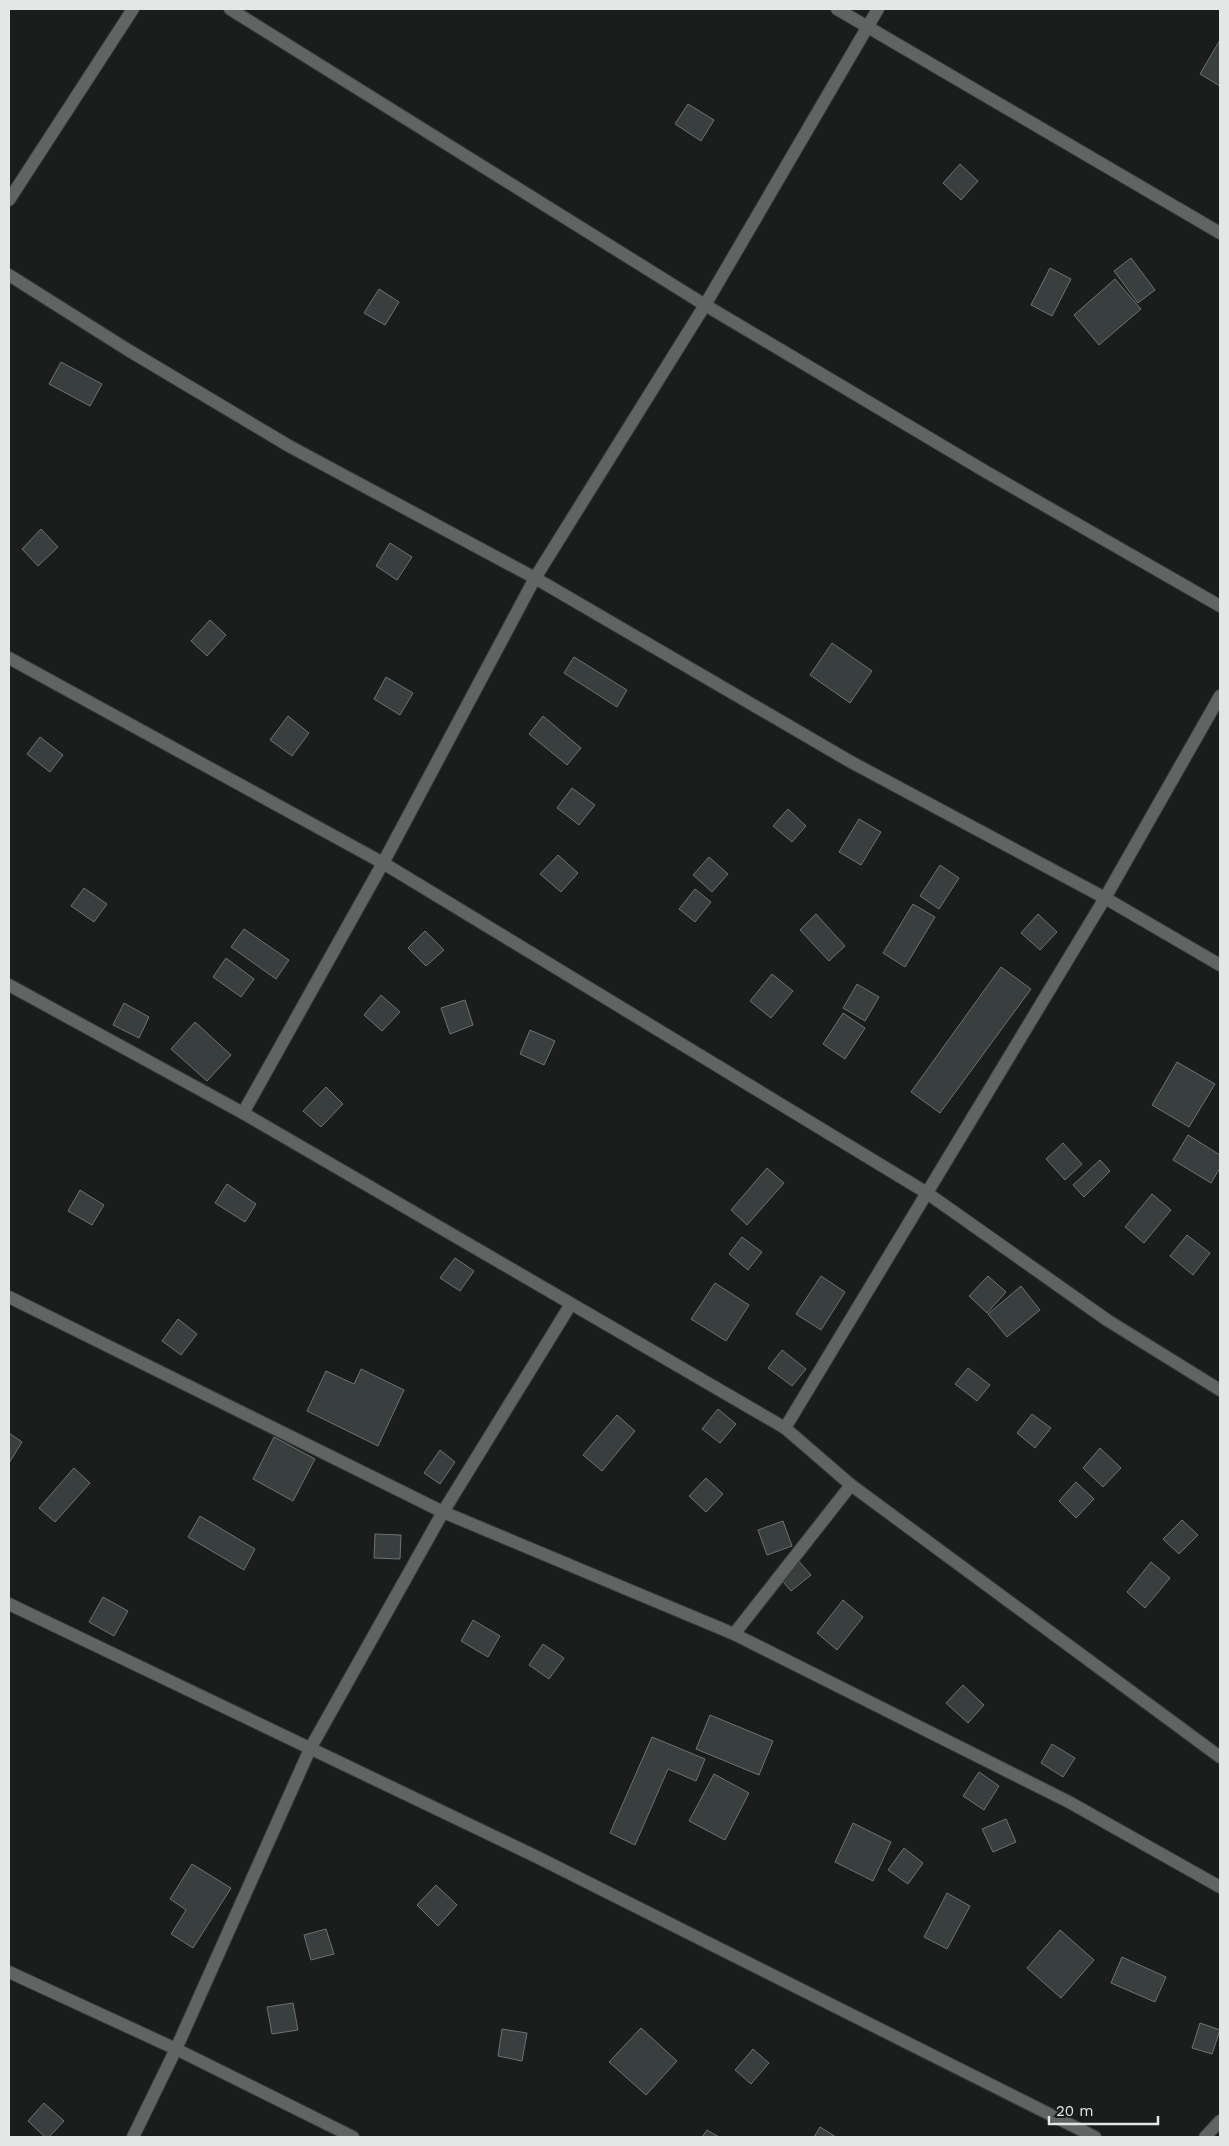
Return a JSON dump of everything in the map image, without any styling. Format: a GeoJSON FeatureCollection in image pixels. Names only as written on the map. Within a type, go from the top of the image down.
{"type":"FeatureCollection","features":[{"type":"Feature","properties":{"kind":"street"},"geometry":{"type":"LineString","coordinates":[[9,200],[133,9]]}},
{"type":"Feature","properties":{"kind":"street"},"geometry":{"type":"LineString","coordinates":[[230,9],[392,108],[705,305],[988,473],[1220,606]]}},
{"type":"Feature","properties":{"kind":"street"},"geometry":{"type":"LineString","coordinates":[[837,9],[1220,233]]}},
{"type":"Feature","properties":{"kind":"street"},"geometry":{"type":"LineString","coordinates":[[242,1113],[383,863],[535,578],[705,305],[878,9]]}},
{"type":"Feature","properties":{"kind":"street"},"geometry":{"type":"LineString","coordinates":[[9,275],[128,350],[289,446],[535,578],[851,762],[1105,898],[1220,965]]}},
{"type":"Feature","properties":{"kind":"street"},"geometry":{"type":"LineString","coordinates":[[9,658],[383,863],[927,1193],[1107,1320],[1220,1390]]}},
{"type":"Feature","properties":{"kind":"street"},"geometry":{"type":"LineString","coordinates":[[785,1428],[1105,898],[1220,696]]}},
{"type":"Feature","properties":{"kind":"street"},"geometry":{"type":"LineString","coordinates":[[9,986],[242,1113],[785,1428],[852,1484],[1220,1756]]}},
{"type":"Feature","properties":{"kind":"street"},"geometry":{"type":"LineString","coordinates":[[9,1297],[443,1512],[734,1634],[1069,1802],[1220,1887]]}},
{"type":"Feature","properties":{"kind":"street"},"geometry":{"type":"LineString","coordinates":[[134,2137],[176,2049],[310,1749],[443,1512],[571,1304]]}},
{"type":"Feature","properties":{"kind":"street"},"geometry":{"type":"LineString","coordinates":[[734,1634],[852,1484]]}},
{"type":"Feature","properties":{"kind":"street"},"geometry":{"type":"LineString","coordinates":[[9,1604],[537,1857],[1095,2137]]}},
{"type":"Feature","properties":{"kind":"street"},"geometry":{"type":"LineString","coordinates":[[9,1972],[176,2049],[353,2137]]}},
{"type":"Feature","properties":{"kind":"street"},"geometry":{"type":"LineString","coordinates":[[1205,2137],[1220,2120]]}},
{"type":"Feature","properties":{"kind":"building"},"geometry":{"type":"Polygon","coordinates":[[[1220,40],[1220,86],[1200,74],[1220,40]]]}},
{"type":"Feature","properties":{"kind":"building"},"geometry":{"type":"Polygon","coordinates":[[[688,104],[714,120],[701,141],[675,124],[688,104]]]}},
{"type":"Feature","properties":{"kind":"building"},"geometry":{"type":"Polygon","coordinates":[[[960,164],[978,181],[961,200],[943,183],[960,164]]]}},
{"type":"Feature","properties":{"kind":"building"},"geometry":{"type":"Polygon","coordinates":[[[1131,258],[1155,290],[1138,303],[1114,271],[1131,258]]]}},
{"type":"Feature","properties":{"kind":"building"},"geometry":{"type":"Polygon","coordinates":[[[1050,268],[1071,279],[1052,316],[1031,305],[1050,268]]]}},
{"type":"Feature","properties":{"kind":"building"},"geometry":{"type":"Polygon","coordinates":[[[1115,279],[1141,309],[1099,345],[1074,315],[1115,279]]]}},
{"type":"Feature","properties":{"kind":"building"},"geometry":{"type":"Polygon","coordinates":[[[379,289],[399,302],[385,325],[364,313],[379,289]]]}},
{"type":"Feature","properties":{"kind":"building"},"geometry":{"type":"Polygon","coordinates":[[[61,362],[102,384],[90,406],[49,384],[61,362]]]}},
{"type":"Feature","properties":{"kind":"building"},"geometry":{"type":"Polygon","coordinates":[[[41,529],[58,547],[38,566],[22,549],[41,529]]]}},
{"type":"Feature","properties":{"kind":"building"},"geometry":{"type":"Polygon","coordinates":[[[390,543],[412,557],[397,580],[376,566],[390,543]]]}},
{"type":"Feature","properties":{"kind":"building"},"geometry":{"type":"Polygon","coordinates":[[[210,620],[226,635],[207,656],[191,641],[210,620]]]}},
{"type":"Feature","properties":{"kind":"building"},"geometry":{"type":"Polygon","coordinates":[[[832,643],[872,671],[850,703],[810,675],[832,643]]]}},
{"type":"Feature","properties":{"kind":"building"},"geometry":{"type":"Polygon","coordinates":[[[574,657],[627,690],[617,707],[564,673],[574,657]]]}},
{"type":"Feature","properties":{"kind":"building"},"geometry":{"type":"Polygon","coordinates":[[[386,677],[413,693],[400,715],[374,699],[386,677]]]}},
{"type":"Feature","properties":{"kind":"building"},"geometry":{"type":"Polygon","coordinates":[[[288,716],[309,733],[292,756],[270,740],[288,716]]]}},
{"type":"Feature","properties":{"kind":"building"},"geometry":{"type":"Polygon","coordinates":[[[543,716],[581,748],[567,765],[529,734],[543,716]]]}},
{"type":"Feature","properties":{"kind":"building"},"geometry":{"type":"Polygon","coordinates":[[[40,737],[63,755],[50,772],[27,754],[40,737]]]}},
{"type":"Feature","properties":{"kind":"building"},"geometry":{"type":"Polygon","coordinates":[[[572,788],[595,805],[579,825],[557,808],[572,788]]]}},
{"type":"Feature","properties":{"kind":"building"},"geometry":{"type":"Polygon","coordinates":[[[788,809],[806,826],[792,842],[773,826],[788,809]]]}},
{"type":"Feature","properties":{"kind":"building"},"geometry":{"type":"Polygon","coordinates":[[[859,819],[881,832],[861,865],[839,852],[859,819]]]}},
{"type":"Feature","properties":{"kind":"building"},"geometry":{"type":"Polygon","coordinates":[[[558,855],[578,873],[561,892],[540,874],[558,855]]]}},
{"type":"Feature","properties":{"kind":"building"},"geometry":{"type":"Polygon","coordinates":[[[709,857],[728,874],[712,892],[693,875],[709,857]]]}},
{"type":"Feature","properties":{"kind":"building"},"geometry":{"type":"Polygon","coordinates":[[[940,865],[959,878],[939,909],[920,896],[940,865]]]}},
{"type":"Feature","properties":{"kind":"building"},"geometry":{"type":"Polygon","coordinates":[[[84,888],[107,904],[94,922],[71,906],[84,888]]]}},
{"type":"Feature","properties":{"kind":"building"},"geometry":{"type":"Polygon","coordinates":[[[695,889],[711,902],[695,922],[679,909],[695,889]]]}},
{"type":"Feature","properties":{"kind":"building"},"geometry":{"type":"Polygon","coordinates":[[[913,904],[935,917],[905,967],[883,953],[913,904]]]}},
{"type":"Feature","properties":{"kind":"building"},"geometry":{"type":"Polygon","coordinates":[[[816,914],[845,946],[829,961],[800,930],[816,914]]]}},
{"type":"Feature","properties":{"kind":"building"},"geometry":{"type":"Polygon","coordinates":[[[1038,914],[1057,932],[1040,950],[1021,933],[1038,914]]]}},
{"type":"Feature","properties":{"kind":"building"},"geometry":{"type":"Polygon","coordinates":[[[244,929],[289,960],[276,979],[231,947],[244,929]]]}},
{"type":"Feature","properties":{"kind":"building"},"geometry":{"type":"Polygon","coordinates":[[[425,931],[444,950],[426,966],[408,948],[425,931]]]}},
{"type":"Feature","properties":{"kind":"building"},"geometry":{"type":"Polygon","coordinates":[[[226,958],[254,979],[241,997],[213,977],[226,958]]]}},
{"type":"Feature","properties":{"kind":"building"},"geometry":{"type":"Polygon","coordinates":[[[1001,967],[1031,989],[940,1113],[911,1092],[1001,967]]]}},
{"type":"Feature","properties":{"kind":"building"},"geometry":{"type":"Polygon","coordinates":[[[772,974],[793,991],[771,1018],[750,1001],[772,974]]]}},
{"type":"Feature","properties":{"kind":"building"},"geometry":{"type":"Polygon","coordinates":[[[857,984],[879,997],[865,1021],[843,1008],[857,984]]]}},
{"type":"Feature","properties":{"kind":"building"},"geometry":{"type":"Polygon","coordinates":[[[381,995],[400,1012],[382,1031],[364,1015],[381,995]]]}},
{"type":"Feature","properties":{"kind":"building"},"geometry":{"type":"Polygon","coordinates":[[[465,1000],[473,1025],[450,1034],[441,1008],[465,1000]]]}},
{"type":"Feature","properties":{"kind":"building"},"geometry":{"type":"Polygon","coordinates":[[[124,1003],[149,1017],[139,1038],[113,1025],[124,1003]]]}},
{"type":"Feature","properties":{"kind":"building"},"geometry":{"type":"Polygon","coordinates":[[[843,1013],[865,1028],[845,1059],[823,1044],[843,1013]]]}},
{"type":"Feature","properties":{"kind":"building"},"geometry":{"type":"Polygon","coordinates":[[[195,1022],[231,1055],[207,1081],[171,1049],[195,1022]]]}},
{"type":"Feature","properties":{"kind":"building"},"geometry":{"type":"Polygon","coordinates":[[[530,1030],[555,1041],[544,1065],[520,1054],[530,1030]]]}},
{"type":"Feature","properties":{"kind":"building"},"geometry":{"type":"Polygon","coordinates":[[[1177,1062],[1215,1084],[1189,1127],[1152,1105],[1177,1062]]]}},
{"type":"Feature","properties":{"kind":"building"},"geometry":{"type":"Polygon","coordinates":[[[326,1087],[343,1104],[321,1127],[303,1111],[326,1087]]]}},
{"type":"Feature","properties":{"kind":"building"},"geometry":{"type":"Polygon","coordinates":[[[1188,1135],[1220,1155],[1220,1168],[1211,1183],[1173,1160],[1188,1135]]]}},
{"type":"Feature","properties":{"kind":"building"},"geometry":{"type":"Polygon","coordinates":[[[1063,1143],[1082,1164],[1065,1180],[1046,1159],[1063,1143]]]}},
{"type":"Feature","properties":{"kind":"building"},"geometry":{"type":"Polygon","coordinates":[[[1100,1160],[1110,1171],[1084,1197],[1073,1185],[1100,1160]]]}},
{"type":"Feature","properties":{"kind":"building"},"geometry":{"type":"Polygon","coordinates":[[[767,1168],[784,1183],[747,1225],[731,1210],[767,1168]]]}},
{"type":"Feature","properties":{"kind":"building"},"geometry":{"type":"Polygon","coordinates":[[[227,1184],[256,1204],[245,1222],[215,1203],[227,1184]]]}},
{"type":"Feature","properties":{"kind":"building"},"geometry":{"type":"Polygon","coordinates":[[[80,1190],[104,1205],[92,1225],[68,1211],[80,1190]]]}},
{"type":"Feature","properties":{"kind":"building"},"geometry":{"type":"Polygon","coordinates":[[[1152,1194],[1171,1210],[1144,1243],[1125,1227],[1152,1194]]]}},
{"type":"Feature","properties":{"kind":"building"},"geometry":{"type":"Polygon","coordinates":[[[1187,1235],[1210,1253],[1193,1275],[1170,1256],[1187,1235]]]}},
{"type":"Feature","properties":{"kind":"building"},"geometry":{"type":"Polygon","coordinates":[[[742,1237],[762,1252],[748,1270],[729,1254],[742,1237]]]}},
{"type":"Feature","properties":{"kind":"building"},"geometry":{"type":"Polygon","coordinates":[[[455,1258],[474,1271],[460,1291],[440,1278],[455,1258]]]}},
{"type":"Feature","properties":{"kind":"building"},"geometry":{"type":"Polygon","coordinates":[[[821,1276],[845,1292],[821,1330],[796,1314],[821,1276]]]}},
{"type":"Feature","properties":{"kind":"building"},"geometry":{"type":"Polygon","coordinates":[[[988,1276],[1006,1292],[987,1313],[969,1296],[988,1276]]]}},
{"type":"Feature","properties":{"kind":"building"},"geometry":{"type":"Polygon","coordinates":[[[715,1283],[749,1305],[726,1341],[691,1319],[715,1283]]]}},
{"type":"Feature","properties":{"kind":"building"},"geometry":{"type":"Polygon","coordinates":[[[1021,1286],[1040,1310],[1007,1337],[988,1314],[1021,1286]]]}},
{"type":"Feature","properties":{"kind":"building"},"geometry":{"type":"Polygon","coordinates":[[[178,1319],[197,1334],[181,1355],[162,1341],[178,1319]]]}},
{"type":"Feature","properties":{"kind":"building"},"geometry":{"type":"Polygon","coordinates":[[[782,1350],[806,1369],[792,1386],[768,1368],[782,1350]]]}},
{"type":"Feature","properties":{"kind":"building"},"geometry":{"type":"Polygon","coordinates":[[[968,1368],[990,1385],[977,1401],[955,1384],[968,1368]]]}},
{"type":"Feature","properties":{"kind":"building"},"geometry":{"type":"Polygon","coordinates":[[[361,1369],[404,1390],[378,1446],[307,1411],[326,1371],[354,1384],[361,1369]]]}},
{"type":"Feature","properties":{"kind":"building"},"geometry":{"type":"Polygon","coordinates":[[[718,1409],[736,1424],[720,1443],[702,1429],[718,1409]]]}},
{"type":"Feature","properties":{"kind":"building"},"geometry":{"type":"Polygon","coordinates":[[[1032,1414],[1051,1428],[1035,1448],[1017,1433],[1032,1414]]]}},
{"type":"Feature","properties":{"kind":"building"},"geometry":{"type":"Polygon","coordinates":[[[617,1415],[635,1431],[602,1471],[583,1455],[617,1415]]]}},
{"type":"Feature","properties":{"kind":"building"},"geometry":{"type":"Polygon","coordinates":[[[9,1433],[22,1442],[9,1463],[9,1433]]]}},
{"type":"Feature","properties":{"kind":"building"},"geometry":{"type":"Polygon","coordinates":[[[274,1437],[315,1459],[293,1501],[253,1479],[274,1437]]]}},
{"type":"Feature","properties":{"kind":"building"},"geometry":{"type":"Polygon","coordinates":[[[1100,1448],[1121,1468],[1103,1487],[1083,1468],[1100,1448]]]}},
{"type":"Feature","properties":{"kind":"building"},"geometry":{"type":"Polygon","coordinates":[[[440,1450],[455,1462],[440,1484],[424,1473],[440,1450]]]}},
{"type":"Feature","properties":{"kind":"building"},"geometry":{"type":"Polygon","coordinates":[[[74,1468],[90,1483],[55,1522],[39,1508],[74,1468]]]}},
{"type":"Feature","properties":{"kind":"building"},"geometry":{"type":"Polygon","coordinates":[[[706,1478],[723,1494],[706,1512],[689,1496],[706,1478]]]}},
{"type":"Feature","properties":{"kind":"building"},"geometry":{"type":"Polygon","coordinates":[[[1076,1482],[1094,1499],[1076,1518],[1059,1501],[1076,1482]]]}},
{"type":"Feature","properties":{"kind":"building"},"geometry":{"type":"Polygon","coordinates":[[[200,1516],[255,1549],[244,1570],[188,1537],[200,1516]]]}},
{"type":"Feature","properties":{"kind":"building"},"geometry":{"type":"Polygon","coordinates":[[[1182,1520],[1198,1535],[1179,1554],[1163,1539],[1182,1520]]]}},
{"type":"Feature","properties":{"kind":"building"},"geometry":{"type":"Polygon","coordinates":[[[783,1521],[792,1546],[767,1555],[758,1530],[783,1521]]]}},
{"type":"Feature","properties":{"kind":"building"},"geometry":{"type":"Polygon","coordinates":[[[375,1534],[401,1535],[400,1559],[374,1558],[375,1534]]]}},
{"type":"Feature","properties":{"kind":"building"},"geometry":{"type":"Polygon","coordinates":[[[796,1558],[811,1575],[791,1591],[777,1575],[796,1558]]]}},
{"type":"Feature","properties":{"kind":"building"},"geometry":{"type":"Polygon","coordinates":[[[1151,1562],[1170,1578],[1145,1608],[1127,1592],[1151,1562]]]}},
{"type":"Feature","properties":{"kind":"building"},"geometry":{"type":"Polygon","coordinates":[[[103,1597],[128,1611],[114,1636],[89,1622],[103,1597]]]}},
{"type":"Feature","properties":{"kind":"building"},"geometry":{"type":"Polygon","coordinates":[[[843,1600],[863,1617],[837,1650],[817,1633],[843,1600]]]}},
{"type":"Feature","properties":{"kind":"building"},"geometry":{"type":"Polygon","coordinates":[[[473,1620],[500,1636],[488,1657],[461,1641],[473,1620]]]}},
{"type":"Feature","properties":{"kind":"building"},"geometry":{"type":"Polygon","coordinates":[[[543,1644],[564,1658],[549,1679],[529,1665],[543,1644]]]}},
{"type":"Feature","properties":{"kind":"building"},"geometry":{"type":"Polygon","coordinates":[[[963,1685],[984,1705],[968,1723],[946,1703],[963,1685]]]}},
{"type":"Feature","properties":{"kind":"building"},"geometry":{"type":"Polygon","coordinates":[[[710,1715],[773,1741],[759,1775],[696,1749],[710,1715]]]}},
{"type":"Feature","properties":{"kind":"building"},"geometry":{"type":"Polygon","coordinates":[[[652,1737],[705,1759],[696,1781],[668,1769],[635,1845],[610,1833],[652,1737]]]}},
{"type":"Feature","properties":{"kind":"building"},"geometry":{"type":"Polygon","coordinates":[[[1052,1744],[1075,1758],[1063,1777],[1041,1763],[1052,1744]]]}},
{"type":"Feature","properties":{"kind":"building"},"geometry":{"type":"Polygon","coordinates":[[[979,1772],[999,1786],[984,1810],[963,1796],[979,1772]]]}},
{"type":"Feature","properties":{"kind":"building"},"geometry":{"type":"Polygon","coordinates":[[[714,1774],[749,1793],[725,1840],[689,1821],[714,1774]]]}},
{"type":"Feature","properties":{"kind":"building"},"geometry":{"type":"Polygon","coordinates":[[[1006,1819],[1016,1842],[993,1852],[982,1829],[1006,1819]]]}},
{"type":"Feature","properties":{"kind":"building"},"geometry":{"type":"Polygon","coordinates":[[[853,1823],[891,1842],[873,1881],[835,1862],[853,1823]]]}},
{"type":"Feature","properties":{"kind":"building"},"geometry":{"type":"Polygon","coordinates":[[[904,1848],[923,1863],[908,1884],[888,1870],[904,1848]]]}},
{"type":"Feature","properties":{"kind":"building"},"geometry":{"type":"Polygon","coordinates":[[[192,1864],[231,1888],[193,1948],[171,1934],[186,1910],[170,1899],[192,1864]]]}},
{"type":"Feature","properties":{"kind":"building"},"geometry":{"type":"Polygon","coordinates":[[[436,1885],[457,1905],[438,1926],[417,1905],[436,1885]]]}},
{"type":"Feature","properties":{"kind":"building"},"geometry":{"type":"Polygon","coordinates":[[[947,1893],[970,1906],[947,1949],[924,1937],[947,1893]]]}},
{"type":"Feature","properties":{"kind":"building"},"geometry":{"type":"Polygon","coordinates":[[[326,1929],[334,1954],[311,1960],[304,1935],[326,1929]]]}},
{"type":"Feature","properties":{"kind":"building"},"geometry":{"type":"Polygon","coordinates":[[[1060,1930],[1094,1960],[1061,1998],[1027,1968],[1060,1930]]]}},
{"type":"Feature","properties":{"kind":"building"},"geometry":{"type":"Polygon","coordinates":[[[1122,1957],[1166,1977],[1155,2002],[1111,1983],[1122,1957]]]}},
{"type":"Feature","properties":{"kind":"building"},"geometry":{"type":"Polygon","coordinates":[[[293,2003],[298,2030],[272,2034],[267,2007],[293,2003]]]}},
{"type":"Feature","properties":{"kind":"building"},"geometry":{"type":"Polygon","coordinates":[[[1200,2023],[1220,2030],[1212,2054],[1192,2048],[1200,2023]]]}},
{"type":"Feature","properties":{"kind":"building"},"geometry":{"type":"Polygon","coordinates":[[[641,2028],[677,2061],[646,2095],[609,2062],[641,2028]]]}},
{"type":"Feature","properties":{"kind":"building"},"geometry":{"type":"Polygon","coordinates":[[[502,2029],[527,2033],[522,2061],[498,2056],[502,2029]]]}},
{"type":"Feature","properties":{"kind":"building"},"geometry":{"type":"Polygon","coordinates":[[[753,2049],[769,2063],[751,2084],[735,2070],[753,2049]]]}},
{"type":"Feature","properties":{"kind":"building"},"geometry":{"type":"Polygon","coordinates":[[[44,2103],[64,2121],[49,2137],[45,2137],[28,2121],[44,2103]]]}},
{"type":"Feature","properties":{"kind":"building"},"geometry":{"type":"Polygon","coordinates":[[[820,2127],[836,2137],[814,2137],[820,2127]]]}},
{"type":"Feature","properties":{"kind":"building"},"geometry":{"type":"Polygon","coordinates":[[[707,2130],[719,2137],[702,2137],[707,2130]]]}}]}
